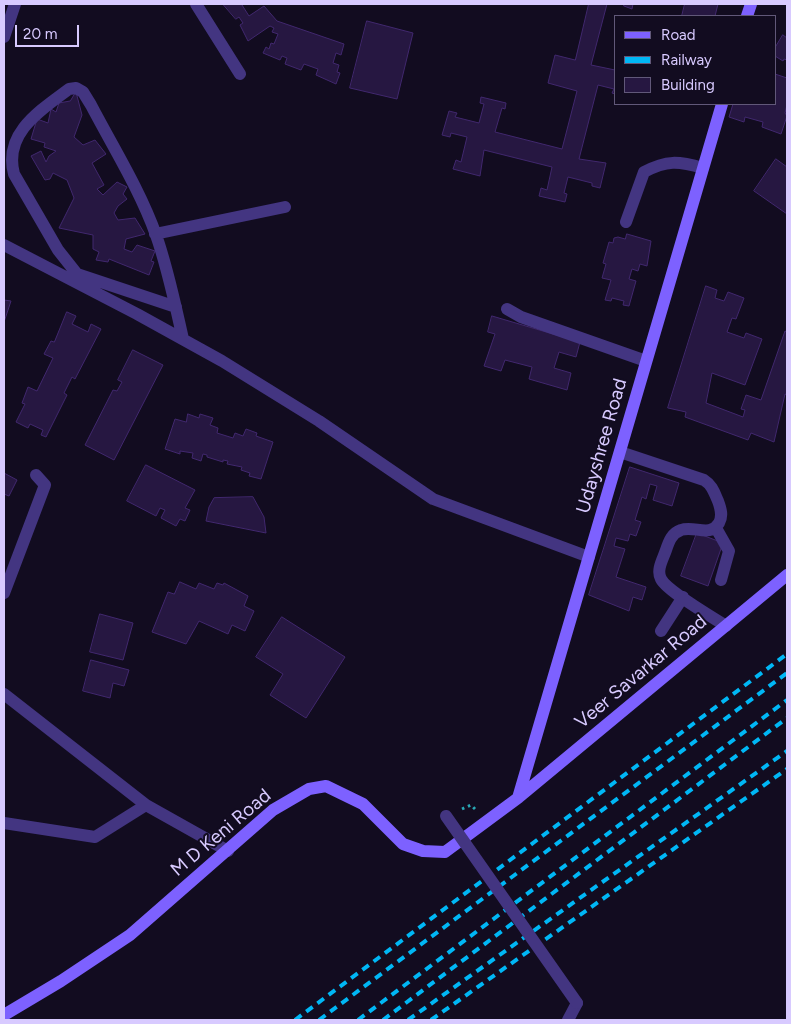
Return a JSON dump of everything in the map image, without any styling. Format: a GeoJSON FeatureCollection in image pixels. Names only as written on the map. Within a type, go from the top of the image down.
{"type":"FeatureCollection","features":[{"type":"Feature","properties":{"kind":"street"},"geometry":{"type":"LineString","coordinates":[[4,37],[14,4]]}},
{"type":"Feature","properties":{"kind":"street"},"geometry":{"type":"LineString","coordinates":[[196,4],[240,74]]}},
{"type":"Feature","properties":{"kind":"street"},"geometry":{"type":"LineString","coordinates":[[176,307],[84,278],[74,271],[53,242],[14,174],[11,163],[13,154],[20,132],[28,119],[69,89],[76,88],[83,92],[120,160],[155,234],[176,307],[183,339]]}},
{"type":"Feature","properties":{"kind":"street","name":"Udayshree Road"},"geometry":{"type":"LineString","coordinates":[[518,798],[722,105]]}},
{"type":"Feature","properties":{"kind":"street"},"geometry":{"type":"LineString","coordinates":[[626,222],[644,172],[662,163],[686,163],[703,168]]}},
{"type":"Feature","properties":{"kind":"street"},"geometry":{"type":"LineString","coordinates":[[155,234],[285,207]]}},
{"type":"Feature","properties":{"kind":"street"},"geometry":{"type":"LineString","coordinates":[[4,245],[183,339],[318,421],[433,499],[589,557]]}},
{"type":"Feature","properties":{"kind":"street"},"geometry":{"type":"LineString","coordinates":[[507,309],[521,317],[646,361]]}},
{"type":"Feature","properties":{"kind":"street"},"geometry":{"type":"LineString","coordinates":[[620,452],[711,484],[722,518],[716,528],[709,531],[688,528],[679,531],[670,538],[659,570],[661,579],[683,597],[726,626]]}},
{"type":"Feature","properties":{"kind":"street"},"geometry":{"type":"LineString","coordinates":[[4,593],[45,485],[36,475]]}},
{"type":"Feature","properties":{"kind":"street"},"geometry":{"type":"LineString","coordinates":[[716,528],[729,550],[721,580]]}},
{"type":"Feature","properties":{"kind":"street","name":"Veer Savarkar Road"},"geometry":{"type":"LineString","coordinates":[[518,798],[787,575]]}},
{"type":"Feature","properties":{"kind":"street"},"geometry":{"type":"LineString","coordinates":[[661,631],[683,597]]}},
{"type":"Feature","properties":{"kind":"street"},"geometry":{"type":"LineString","coordinates":[[4,694],[146,805],[228,851]]}},
{"type":"Feature","properties":{"kind":"street","name":"M D Keni Road"},"geometry":{"type":"LineString","coordinates":[[4,1015],[61,981],[130,935],[273,810],[309,789],[326,786],[363,804],[404,844],[423,851],[445,852],[518,798]]}},
{"type":"Feature","properties":{"kind":"street"},"geometry":{"type":"LineString","coordinates":[[4,823],[95,837],[146,805]]}},
{"type":"Feature","properties":{"kind":"street"},"geometry":{"type":"LineString","coordinates":[[446,816],[577,1003],[568,1020]]}},
{"type":"Feature","properties":{"kind":"building"},"geometry":{"type":"Polygon","coordinates":[[[223,4],[244,4],[242,5],[249,16],[264,6],[277,21],[344,44],[341,55],[336,53],[333,63],[339,65],[337,72],[340,73],[336,84],[316,75],[318,69],[304,64],[301,70],[285,64],[287,58],[282,56],[280,60],[263,53],[266,47],[269,49],[271,43],[274,44],[278,34],[272,32],[274,28],[270,26],[248,41],[240,25],[243,23],[239,17],[236,19],[223,4]]]}},
{"type":"Feature","properties":{"kind":"building"},"geometry":{"type":"Polygon","coordinates":[[[589,4],[607,4],[591,65],[614,70],[614,89],[598,85],[579,159],[606,163],[600,188],[592,186],[592,183],[568,177],[564,193],[567,194],[565,202],[539,196],[541,188],[547,190],[552,167],[484,150],[480,176],[453,169],[456,160],[461,162],[467,137],[451,133],[450,137],[442,135],[449,111],[457,113],[455,117],[479,123],[484,104],[480,103],[481,97],[506,103],[505,109],[502,108],[495,132],[562,149],[577,91],[548,83],[555,55],[575,60],[589,4]]]}},
{"type":"Feature","properties":{"kind":"building"},"geometry":{"type":"Polygon","coordinates":[[[624,4],[633,4],[632,9],[624,6],[624,4]]]}},
{"type":"Feature","properties":{"kind":"building"},"geometry":{"type":"Polygon","coordinates":[[[685,4],[718,4],[715,15],[682,15],[685,4]]]}},
{"type":"Feature","properties":{"kind":"building"},"geometry":{"type":"Polygon","coordinates":[[[367,21],[413,33],[397,99],[350,88],[367,21]]]}},
{"type":"Feature","properties":{"kind":"building"},"geometry":{"type":"Polygon","coordinates":[[[783,35],[787,38],[787,60],[784,59],[783,61],[776,57],[776,46],[783,35]]]}},
{"type":"Feature","properties":{"kind":"building"},"geometry":{"type":"Polygon","coordinates":[[[776,74],[787,78],[787,105],[785,113],[787,116],[781,134],[762,127],[763,122],[745,117],[744,122],[729,117],[733,105],[776,105],[776,74]]]}},
{"type":"Feature","properties":{"kind":"building"},"geometry":{"type":"Polygon","coordinates":[[[76,92],[82,115],[74,137],[83,145],[95,140],[106,154],[92,163],[104,185],[97,189],[103,195],[117,182],[127,187],[123,194],[127,199],[118,206],[114,213],[118,220],[135,218],[145,234],[126,239],[124,249],[132,252],[137,245],[155,251],[151,261],[154,262],[149,275],[109,259],[108,262],[96,260],[99,252],[93,249],[93,235],[59,228],[74,198],[67,180],[53,173],[50,179],[45,180],[31,156],[41,151],[46,162],[49,156],[56,151],[44,147],[45,143],[31,139],[37,119],[48,123],[51,109],[56,112],[59,103],[70,101],[76,92]]]}},
{"type":"Feature","properties":{"kind":"building"},"geometry":{"type":"Polygon","coordinates":[[[776,159],[787,167],[787,214],[754,191],[776,159]]]}},
{"type":"Feature","properties":{"kind":"building"},"geometry":{"type":"Polygon","coordinates":[[[627,234],[651,241],[647,266],[640,264],[638,271],[632,269],[629,279],[636,281],[629,306],[623,305],[624,301],[612,298],[611,301],[605,300],[611,280],[602,278],[606,264],[603,263],[609,242],[613,243],[614,238],[618,237],[625,239],[627,234]]]}},
{"type":"Feature","properties":{"kind":"building"},"geometry":{"type":"Polygon","coordinates":[[[706,286],[717,290],[715,298],[724,301],[728,292],[744,298],[736,319],[732,318],[727,332],[744,338],[746,333],[762,339],[745,385],[712,373],[706,403],[743,417],[745,410],[741,409],[746,395],[761,400],[785,331],[787,332],[787,395],[785,394],[774,442],[751,433],[748,440],[685,417],[686,412],[668,408],[706,286]]]}},
{"type":"Feature","properties":{"kind":"building"},"geometry":{"type":"Polygon","coordinates":[[[4,300],[11,301],[4,322],[4,300]]]}},
{"type":"Feature","properties":{"kind":"building"},"geometry":{"type":"Polygon","coordinates":[[[67,312],[76,316],[72,324],[88,332],[91,324],[101,329],[75,379],[72,377],[64,393],[67,395],[46,437],[41,435],[43,430],[30,424],[28,428],[16,422],[25,404],[22,403],[28,387],[37,391],[53,358],[44,354],[51,341],[54,342],[67,312]]]}},
{"type":"Feature","properties":{"kind":"building"},"geometry":{"type":"Polygon","coordinates":[[[492,316],[580,342],[576,357],[559,352],[554,368],[571,373],[567,390],[529,379],[532,367],[505,360],[501,371],[484,366],[495,334],[488,332],[492,316]]]}},
{"type":"Feature","properties":{"kind":"building"},"geometry":{"type":"Polygon","coordinates":[[[133,350],[163,365],[114,460],[85,445],[113,390],[117,391],[122,382],[118,380],[133,350]]]}},
{"type":"Feature","properties":{"kind":"building"},"geometry":{"type":"Polygon","coordinates":[[[188,414],[199,418],[200,414],[213,418],[210,425],[218,428],[217,433],[233,438],[235,433],[243,436],[246,429],[257,433],[256,436],[273,442],[261,479],[249,476],[250,473],[241,470],[242,467],[227,464],[228,461],[223,460],[223,462],[203,454],[201,461],[192,458],[193,453],[180,451],[180,454],[165,449],[175,419],[186,422],[188,414]]]}},
{"type":"Feature","properties":{"kind":"building"},"geometry":{"type":"Polygon","coordinates":[[[146,465],[195,490],[185,508],[190,510],[185,521],[180,519],[176,526],[161,518],[165,510],[160,508],[156,516],[127,501],[146,465]]]}},
{"type":"Feature","properties":{"kind":"building"},"geometry":{"type":"Polygon","coordinates":[[[630,467],[679,483],[672,506],[653,500],[657,486],[650,484],[646,499],[642,497],[635,520],[641,522],[636,536],[630,534],[628,541],[616,538],[614,546],[625,549],[616,577],[646,587],[642,600],[633,597],[629,611],[589,595],[630,467]]]}},
{"type":"Feature","properties":{"kind":"building"},"geometry":{"type":"Polygon","coordinates":[[[4,473],[17,480],[9,496],[4,494],[4,473]]]}},
{"type":"Feature","properties":{"kind":"building"},"geometry":{"type":"Polygon","coordinates":[[[253,497],[264,517],[266,533],[206,521],[209,507],[214,498],[253,497]]]}},
{"type":"Feature","properties":{"kind":"building"},"geometry":{"type":"Polygon","coordinates":[[[697,533],[723,543],[708,586],[681,576],[697,533]]]}},
{"type":"Feature","properties":{"kind":"building"},"geometry":{"type":"Polygon","coordinates":[[[180,582],[196,589],[199,583],[214,589],[217,583],[223,585],[224,583],[248,596],[244,606],[254,611],[245,631],[232,625],[228,634],[199,621],[186,644],[152,632],[168,592],[174,594],[180,582]]]}},
{"type":"Feature","properties":{"kind":"building"},"geometry":{"type":"Polygon","coordinates":[[[100,614],[133,623],[123,660],[90,652],[100,614]]]}},
{"type":"Feature","properties":{"kind":"building"},"geometry":{"type":"Polygon","coordinates":[[[282,617],[345,657],[306,718],[270,695],[283,674],[256,657],[282,617]]]}},
{"type":"Feature","properties":{"kind":"building"},"geometry":{"type":"Polygon","coordinates":[[[91,660],[129,670],[124,686],[113,683],[110,698],[83,691],[91,660]]]}},
{"type":"Feature","properties":{"kind":"railway"},"geometry":{"type":"LineString","coordinates":[[295,1020],[787,654]]}},
{"type":"Feature","properties":{"kind":"railway"},"geometry":{"type":"LineString","coordinates":[[319,1020],[787,673]]}},
{"type":"Feature","properties":{"kind":"railway"},"geometry":{"type":"LineString","coordinates":[[358,1020],[787,700]]}},
{"type":"Feature","properties":{"kind":"railway"},"geometry":{"type":"LineString","coordinates":[[383,1020],[787,718]]}},
{"type":"Feature","properties":{"kind":"railway"},"geometry":{"type":"LineString","coordinates":[[408,1020],[787,751]]}},
{"type":"Feature","properties":{"kind":"railway"},"geometry":{"type":"LineString","coordinates":[[431,1020],[787,769]]}}]}
